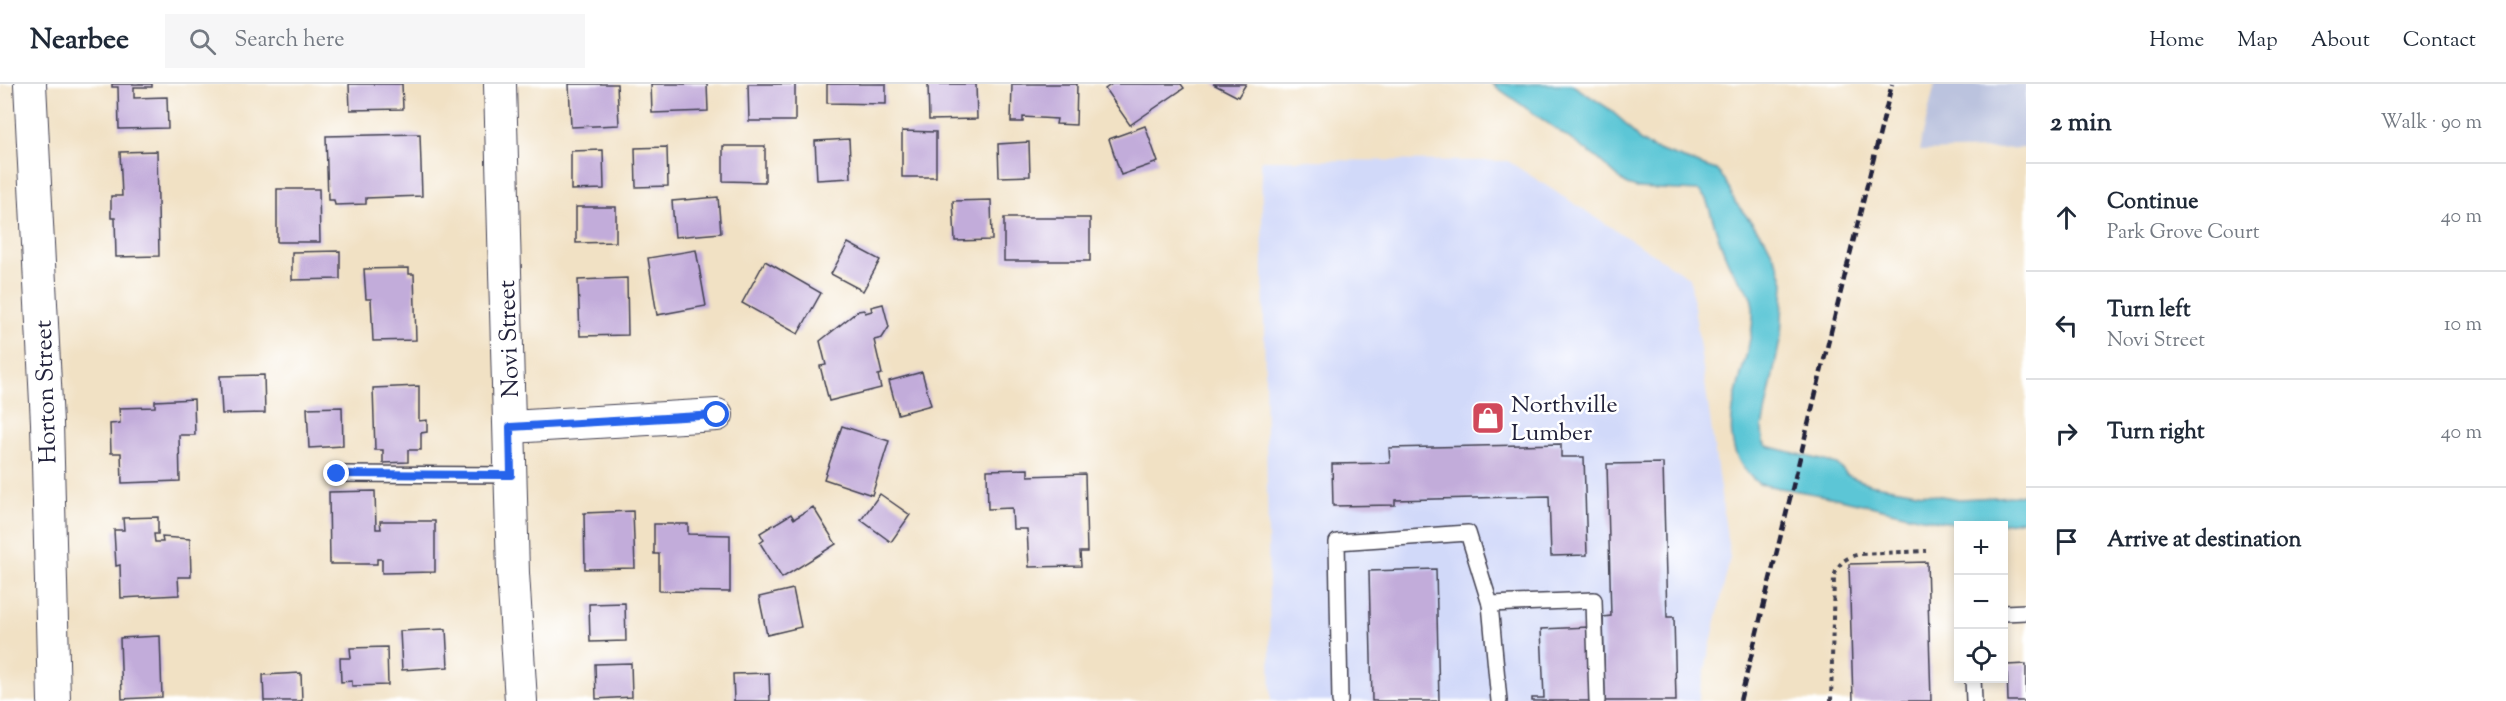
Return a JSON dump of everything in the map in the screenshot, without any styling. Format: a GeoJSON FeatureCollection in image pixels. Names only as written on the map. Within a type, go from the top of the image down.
{"type":"FeatureCollection","features":[{"type":"Feature","properties":{"kind":"street","name":"Horton Street"},"geometry":{"type":"LineString","coordinates":[[30,84],[47,423],[54,701]]}},
{"type":"Feature","properties":{"kind":"street","name":"Novi Street"},"geometry":{"type":"LineString","coordinates":[[500,84],[513,573],[521,701]]}},
{"type":"Feature","properties":{"kind":"street"},"geometry":{"type":"LineString","coordinates":[[510,427],[717,415]]}},
{"type":"Feature","properties":{"kind":"lane"},"geometry":{"type":"LineString","coordinates":[[337,474],[511,475]]}},
{"type":"Feature","properties":{"kind":"lane"},"geometry":{"type":"LineString","coordinates":[[1340,701],[1336,591],[1337,542],[1468,533],[1490,604],[1500,701]]}},
{"type":"Feature","properties":{"kind":"lane"},"geometry":{"type":"LineString","coordinates":[[1490,604],[1594,600],[1597,701]]}},
{"type":"Feature","properties":{"kind":"lane"},"geometry":{"type":"LineString","coordinates":[[2008,613],[2026,612]]}},
{"type":"Feature","properties":{"kind":"lane"},"geometry":{"type":"LineString","coordinates":[[1973,683],[1974,701]]}},
{"type":"Feature","properties":{"kind":"path"},"geometry":{"type":"LineString","coordinates":[[1831,701],[1834,577],[1837,568],[1851,556],[1860,554],[1926,551]]}},
{"type":"Feature","properties":{"kind":"shaded area"},"geometry":{"type":"Polygon","coordinates":[[[1935,84],[2026,84],[2026,148],[1919,151],[1935,84]]]}},
{"type":"Feature","properties":{"kind":"shaded area"},"geometry":{"type":"Polygon","coordinates":[[[1261,160],[1508,161],[1690,278],[1730,558],[1698,701],[1271,701],[1261,160]]]}},
{"type":"Feature","properties":{"kind":"water"},"geometry":{"type":"Polygon","coordinates":[[[1492,84],[1571,84],[1608,108],[1639,140],[1652,148],[1716,170],[1725,180],[1735,202],[1765,239],[1784,282],[1781,336],[1762,428],[1763,442],[1767,446],[1837,464],[1847,475],[1869,484],[1959,499],[2015,496],[2026,493],[2026,519],[2008,522],[1954,521],[1954,523],[1759,484],[1742,466],[1733,445],[1732,423],[1735,400],[1752,330],[1752,301],[1727,260],[1706,199],[1699,191],[1637,188],[1627,185],[1597,158],[1492,84]]]}},
{"type":"Feature","properties":{"kind":"building"},"geometry":{"type":"Polygon","coordinates":[[[112,84],[152,84],[152,87],[134,87],[134,98],[167,97],[168,128],[119,129],[118,87],[112,87],[112,84]]]}},
{"type":"Feature","properties":{"kind":"building"},"geometry":{"type":"Polygon","coordinates":[[[349,84],[402,84],[403,109],[350,110],[349,84]]]}},
{"type":"Feature","properties":{"kind":"building"},"geometry":{"type":"Polygon","coordinates":[[[569,84],[617,84],[619,125],[571,127],[569,84]]]}},
{"type":"Feature","properties":{"kind":"building"},"geometry":{"type":"Polygon","coordinates":[[[651,84],[707,84],[708,111],[652,113],[651,84]]]}},
{"type":"Feature","properties":{"kind":"building"},"geometry":{"type":"Polygon","coordinates":[[[748,84],[795,84],[795,121],[749,121],[748,84]]]}},
{"type":"Feature","properties":{"kind":"building"},"geometry":{"type":"Polygon","coordinates":[[[827,84],[886,84],[886,104],[827,103],[827,84]]]}},
{"type":"Feature","properties":{"kind":"building"},"geometry":{"type":"Polygon","coordinates":[[[928,84],[976,84],[977,119],[929,120],[928,84]]]}},
{"type":"Feature","properties":{"kind":"building"},"geometry":{"type":"Polygon","coordinates":[[[1012,84],[1077,84],[1076,125],[1056,124],[1057,119],[1023,117],[1023,122],[1011,122],[1012,84]]]}},
{"type":"Feature","properties":{"kind":"building"},"geometry":{"type":"Polygon","coordinates":[[[1112,84],[1181,84],[1184,88],[1130,125],[1105,89],[1112,84]]]}},
{"type":"Feature","properties":{"kind":"building"},"geometry":{"type":"Polygon","coordinates":[[[1213,84],[1246,84],[1238,97],[1213,84]]]}},
{"type":"Feature","properties":{"kind":"building"},"geometry":{"type":"Polygon","coordinates":[[[1145,126],[1158,162],[1121,175],[1109,139],[1145,126]]]}},
{"type":"Feature","properties":{"kind":"building"},"geometry":{"type":"Polygon","coordinates":[[[902,131],[936,132],[936,177],[902,177],[902,131]]]}},
{"type":"Feature","properties":{"kind":"building"},"geometry":{"type":"Polygon","coordinates":[[[420,134],[422,196],[366,198],[366,204],[335,205],[334,200],[328,200],[326,136],[420,134]]]}},
{"type":"Feature","properties":{"kind":"building"},"geometry":{"type":"Polygon","coordinates":[[[849,139],[851,178],[817,180],[815,141],[849,139]]]}},
{"type":"Feature","properties":{"kind":"building"},"geometry":{"type":"Polygon","coordinates":[[[1029,142],[1030,176],[999,177],[998,144],[1029,142]]]}},
{"type":"Feature","properties":{"kind":"building"},"geometry":{"type":"Polygon","coordinates":[[[723,146],[765,146],[765,182],[723,181],[723,146]]]}},
{"type":"Feature","properties":{"kind":"building"},"geometry":{"type":"Polygon","coordinates":[[[667,147],[668,186],[636,187],[635,148],[667,147]]]}},
{"type":"Feature","properties":{"kind":"building"},"geometry":{"type":"Polygon","coordinates":[[[603,150],[604,189],[571,190],[571,151],[603,150]]]}},
{"type":"Feature","properties":{"kind":"building"},"geometry":{"type":"Polygon","coordinates":[[[157,151],[159,256],[116,257],[115,218],[111,218],[111,196],[122,196],[120,152],[157,151]]]}},
{"type":"Feature","properties":{"kind":"building"},"geometry":{"type":"Polygon","coordinates":[[[277,189],[319,189],[320,242],[277,242],[277,189]]]}},
{"type":"Feature","properties":{"kind":"building"},"geometry":{"type":"Polygon","coordinates":[[[718,197],[721,233],[675,237],[672,201],[718,197]]]}},
{"type":"Feature","properties":{"kind":"building"},"geometry":{"type":"Polygon","coordinates":[[[991,200],[992,240],[955,241],[953,201],[991,200]]]}},
{"type":"Feature","properties":{"kind":"building"},"geometry":{"type":"Polygon","coordinates":[[[576,207],[616,207],[616,242],[576,243],[576,207]]]}},
{"type":"Feature","properties":{"kind":"building"},"geometry":{"type":"Polygon","coordinates":[[[1004,218],[1090,218],[1090,261],[1004,261],[1004,218]]]}},
{"type":"Feature","properties":{"kind":"building"},"geometry":{"type":"Polygon","coordinates":[[[848,243],[880,260],[863,291],[831,274],[848,243]]]}},
{"type":"Feature","properties":{"kind":"building"},"geometry":{"type":"Polygon","coordinates":[[[696,250],[706,306],[657,315],[648,258],[696,250]]]}},
{"type":"Feature","properties":{"kind":"building"},"geometry":{"type":"Polygon","coordinates":[[[340,251],[340,279],[292,280],[292,252],[340,251]]]}},
{"type":"Feature","properties":{"kind":"building"},"geometry":{"type":"Polygon","coordinates":[[[765,261],[821,293],[798,334],[742,303],[765,261]]]}},
{"type":"Feature","properties":{"kind":"building"},"geometry":{"type":"Polygon","coordinates":[[[409,268],[409,274],[414,274],[416,340],[373,341],[371,299],[366,299],[364,269],[409,268]]]}},
{"type":"Feature","properties":{"kind":"building"},"geometry":{"type":"Polygon","coordinates":[[[627,278],[628,335],[580,336],[578,280],[627,278]]]}},
{"type":"Feature","properties":{"kind":"building"},"geometry":{"type":"Polygon","coordinates":[[[883,304],[889,327],[882,338],[874,340],[882,374],[878,375],[881,388],[829,401],[820,366],[826,365],[820,341],[858,311],[864,310],[865,313],[872,311],[871,307],[883,304]]]}},
{"type":"Feature","properties":{"kind":"building"},"geometry":{"type":"Polygon","coordinates":[[[922,372],[931,405],[898,414],[889,381],[922,372]]]}},
{"type":"Feature","properties":{"kind":"building"},"geometry":{"type":"Polygon","coordinates":[[[264,375],[265,413],[222,414],[220,376],[264,375]]]}},
{"type":"Feature","properties":{"kind":"building"},"geometry":{"type":"Polygon","coordinates":[[[419,386],[419,421],[427,420],[427,432],[421,433],[421,450],[408,450],[408,462],[383,463],[383,450],[375,450],[373,388],[419,386]]]}},
{"type":"Feature","properties":{"kind":"building"},"geometry":{"type":"Polygon","coordinates":[[[194,399],[195,435],[179,435],[180,481],[122,483],[121,453],[111,453],[110,424],[120,423],[119,408],[155,407],[155,401],[194,399]]]}},
{"type":"Feature","properties":{"kind":"building"},"geometry":{"type":"Polygon","coordinates":[[[342,407],[343,446],[309,448],[307,408],[342,407]]]}},
{"type":"Feature","properties":{"kind":"building"},"geometry":{"type":"Polygon","coordinates":[[[842,426],[889,441],[872,495],[824,479],[842,426]]]}},
{"type":"Feature","properties":{"kind":"building"},"geometry":{"type":"Polygon","coordinates":[[[1561,444],[1561,457],[1584,457],[1587,555],[1551,556],[1549,496],[1395,500],[1395,505],[1333,506],[1332,464],[1390,463],[1389,448],[1561,444]]]}},
{"type":"Feature","properties":{"kind":"building"},"geometry":{"type":"Polygon","coordinates":[[[1663,463],[1667,617],[1674,617],[1676,701],[1605,701],[1603,617],[1611,616],[1607,464],[1663,463]]]}},
{"type":"Feature","properties":{"kind":"building"},"geometry":{"type":"Polygon","coordinates":[[[1028,469],[1028,476],[1085,474],[1087,552],[1080,552],[1081,566],[1029,567],[1027,529],[1013,529],[1012,508],[988,509],[987,470],[1028,469]]]}},
{"type":"Feature","properties":{"kind":"building"},"geometry":{"type":"Polygon","coordinates":[[[375,491],[376,529],[381,529],[380,521],[435,521],[435,572],[382,573],[382,559],[377,559],[377,564],[330,564],[329,492],[375,491]]]}},
{"type":"Feature","properties":{"kind":"building"},"geometry":{"type":"Polygon","coordinates":[[[880,494],[910,515],[891,542],[861,520],[880,494]]]}},
{"type":"Feature","properties":{"kind":"building"},"geometry":{"type":"Polygon","coordinates":[[[813,507],[836,544],[782,578],[760,543],[764,540],[760,533],[791,514],[794,519],[813,507]]]}},
{"type":"Feature","properties":{"kind":"building"},"geometry":{"type":"Polygon","coordinates":[[[633,511],[635,568],[585,569],[584,513],[633,511]]]}},
{"type":"Feature","properties":{"kind":"building"},"geometry":{"type":"Polygon","coordinates":[[[158,517],[158,534],[154,534],[155,542],[163,542],[162,537],[190,539],[191,577],[178,577],[179,595],[121,598],[120,565],[116,566],[114,530],[124,530],[123,518],[158,517]]]}},
{"type":"Feature","properties":{"kind":"building"},"geometry":{"type":"Polygon","coordinates":[[[654,524],[688,524],[688,534],[730,535],[730,592],[659,591],[659,554],[654,554],[654,524]]]}},
{"type":"Feature","properties":{"kind":"building"},"geometry":{"type":"Polygon","coordinates":[[[1927,562],[1931,701],[1853,701],[1849,564],[1927,562]]]}},
{"type":"Feature","properties":{"kind":"building"},"geometry":{"type":"Polygon","coordinates":[[[1436,569],[1439,701],[1372,701],[1369,571],[1436,569]]]}},
{"type":"Feature","properties":{"kind":"building"},"geometry":{"type":"Polygon","coordinates":[[[793,589],[801,627],[767,635],[759,597],[793,589]]]}},
{"type":"Feature","properties":{"kind":"building"},"geometry":{"type":"Polygon","coordinates":[[[625,603],[626,641],[590,642],[589,604],[625,603]]]}},
{"type":"Feature","properties":{"kind":"building"},"geometry":{"type":"Polygon","coordinates":[[[1589,627],[1592,701],[1532,701],[1532,698],[1544,698],[1541,629],[1589,627]]]}},
{"type":"Feature","properties":{"kind":"building"},"geometry":{"type":"Polygon","coordinates":[[[446,629],[448,667],[402,670],[400,631],[446,629]]]}},
{"type":"Feature","properties":{"kind":"building"},"geometry":{"type":"Polygon","coordinates":[[[160,636],[162,697],[122,699],[120,638],[160,636]]]}},
{"type":"Feature","properties":{"kind":"building"},"geometry":{"type":"Polygon","coordinates":[[[387,647],[388,685],[352,686],[352,681],[341,682],[340,658],[351,658],[350,648],[387,647]]]}},
{"type":"Feature","properties":{"kind":"building"},"geometry":{"type":"Polygon","coordinates":[[[631,663],[632,697],[596,699],[595,664],[631,663]]]}},
{"type":"Feature","properties":{"kind":"building"},"geometry":{"type":"Polygon","coordinates":[[[2026,664],[2026,701],[2008,701],[2008,665],[2026,664]]]}},
{"type":"Feature","properties":{"kind":"building"},"geometry":{"type":"Polygon","coordinates":[[[301,673],[302,701],[264,701],[263,675],[301,673]]]}},
{"type":"Feature","properties":{"kind":"building"},"geometry":{"type":"Polygon","coordinates":[[[769,673],[770,701],[734,701],[733,674],[769,673]]]}},
{"type":"Feature","properties":{"kind":"railway"},"geometry":{"type":"LineString","coordinates":[[1740,701],[1892,84]]}},
{"type":"Feature","properties":{"kind":"place","name":"Northville Lumber"},"geometry":{"type":"Point","coordinates":[1488,418]}},
{"type":"Feature","properties":{"kind":"route"},"geometry":{"type":"LineString","coordinates":[[337,474],[511,475],[510,427],[717,415]]}}]}
